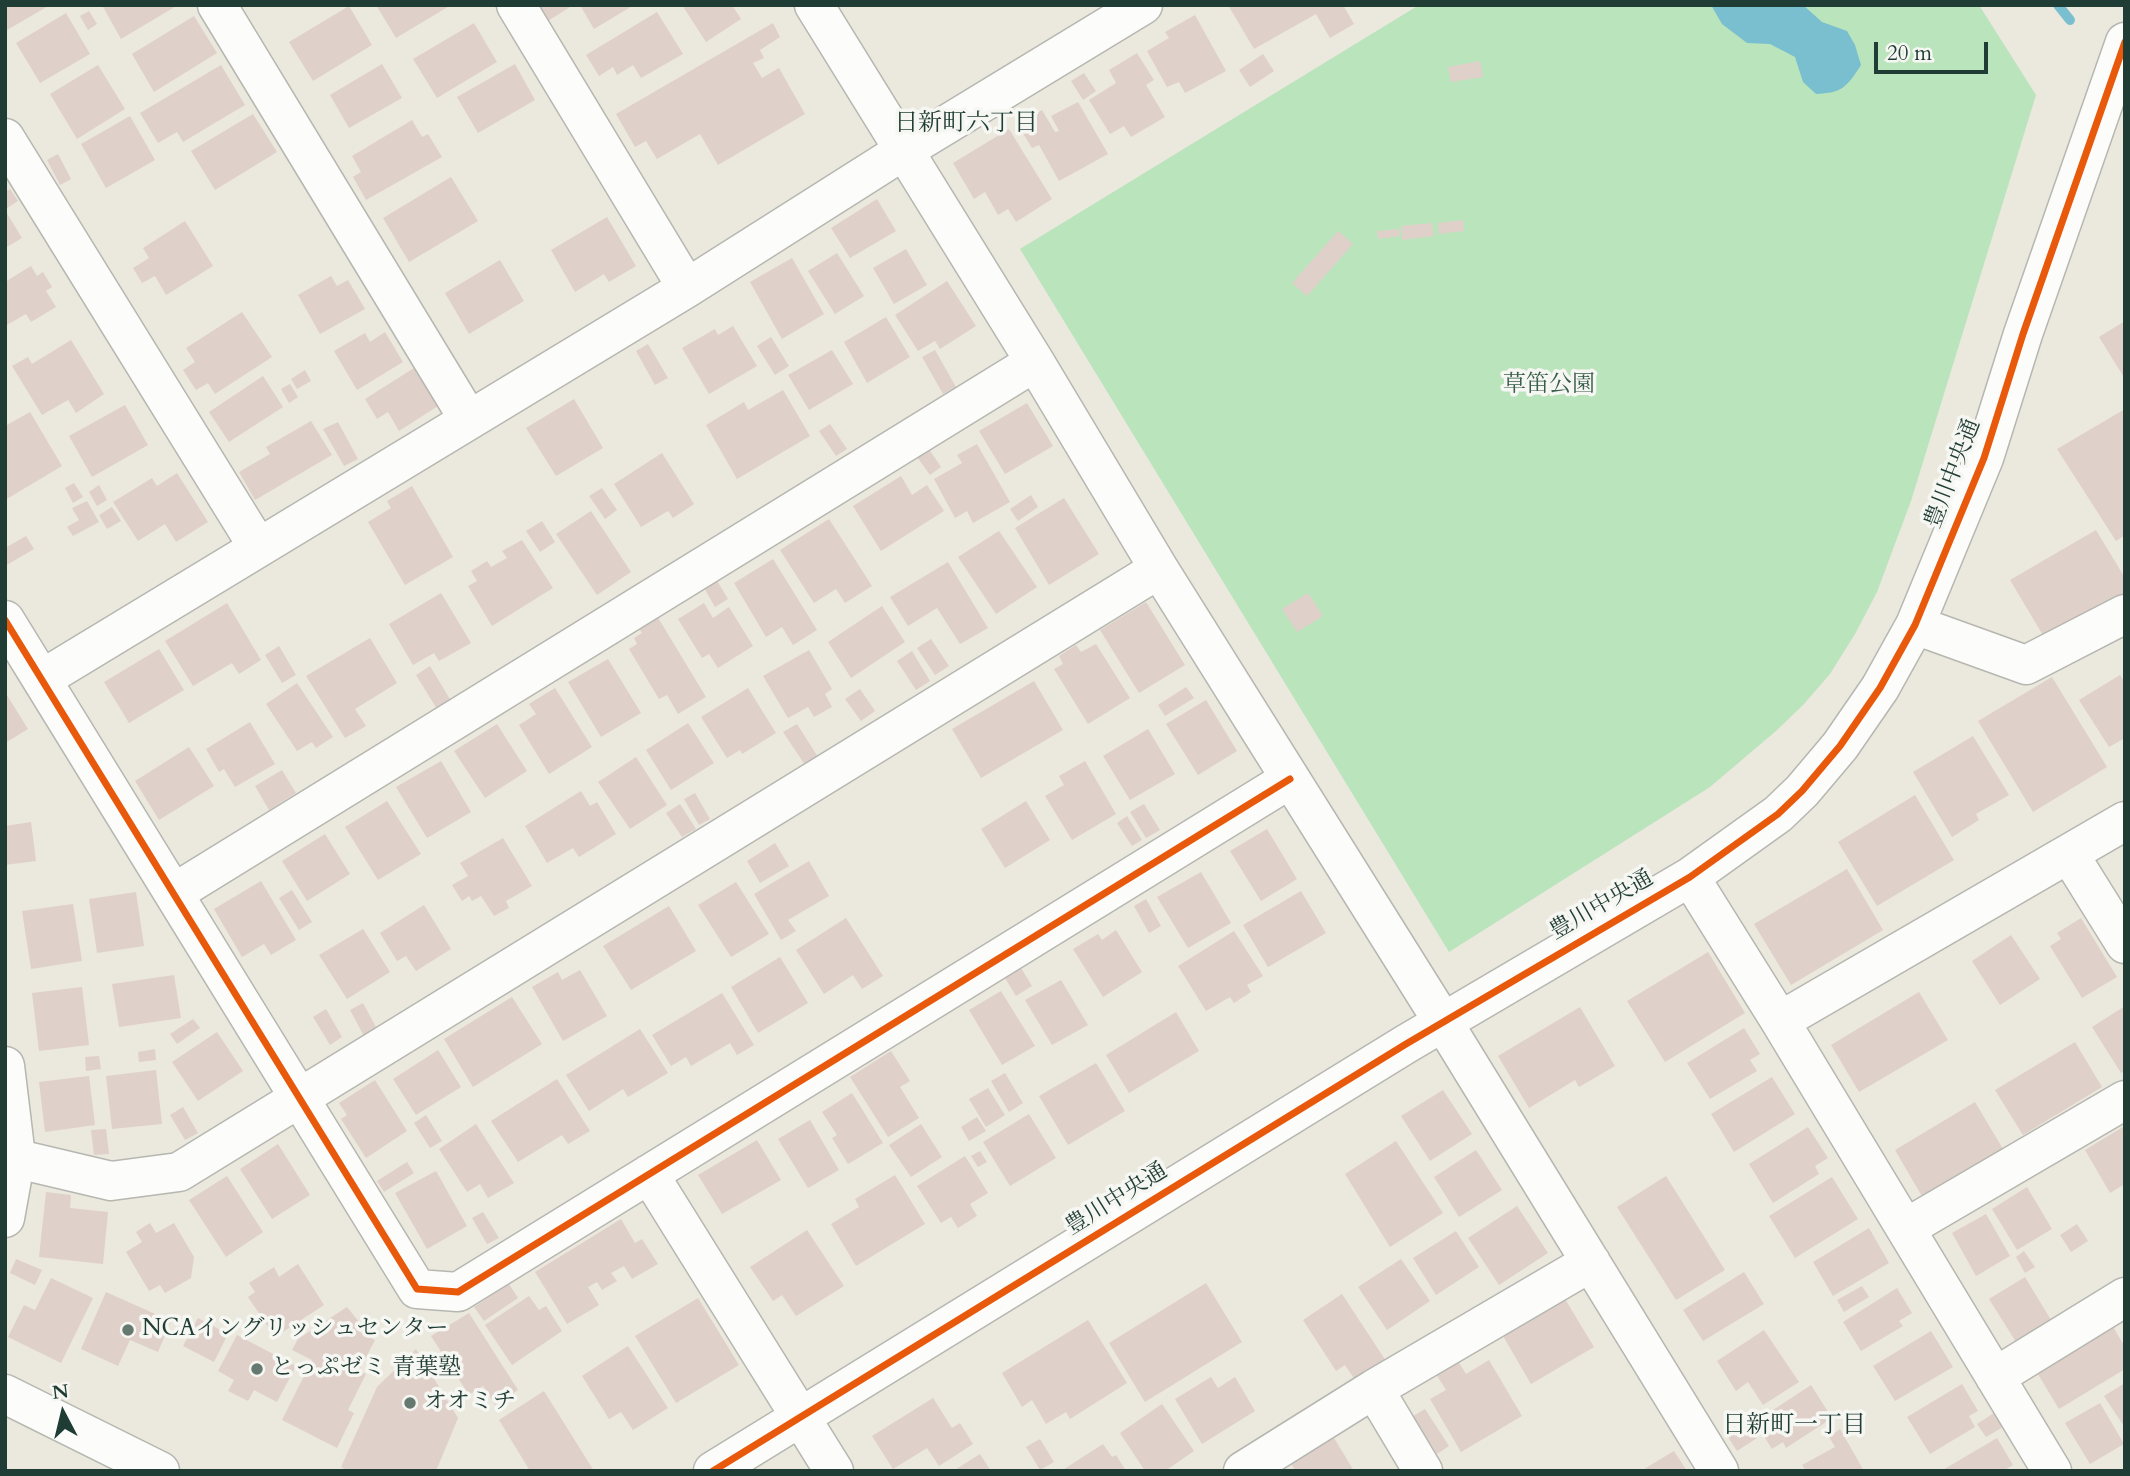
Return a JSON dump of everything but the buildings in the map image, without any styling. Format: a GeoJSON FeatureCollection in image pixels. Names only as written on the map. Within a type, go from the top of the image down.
{"type":"FeatureCollection","features":[{"type":"Feature","properties":{"kind":"street"},"geometry":{"type":"LineString","coordinates":[[217,5],[469,420]]}},
{"type":"Feature","properties":{"kind":"street"},"geometry":{"type":"LineString","coordinates":[[516,5],[687,288]]}},
{"type":"Feature","properties":{"kind":"street"},"geometry":{"type":"LineString","coordinates":[[814,5],[1035,362],[1159,569],[1443,1021],[1719,1471]]}},
{"type":"Feature","properties":{"kind":"street"},"geometry":{"type":"LineString","coordinates":[[42,679],[687,288],[903,151],[1143,5]]}},
{"type":"Feature","properties":{"kind":"street","name":"豊川中央通"},"geometry":{"type":"LineString","coordinates":[[713,1471],[1443,1021],[1690,877],[1778,814],[1802,791],[1840,746],[1880,688],[1914,625],[1984,458],[2023,334],[2125,42]]}},
{"type":"Feature","properties":{"kind":"street"},"geometry":{"type":"LineString","coordinates":[[5,138],[258,547]]}},
{"type":"Feature","properties":{"kind":"street"},"geometry":{"type":"LineString","coordinates":[[174,894],[1035,362]]}},
{"type":"Feature","properties":{"kind":"street"},"geometry":{"type":"LineString","coordinates":[[11,1157],[111,1181],[179,1172],[1159,569]]}},
{"type":"Feature","properties":{"kind":"street"},"geometry":{"type":"LineString","coordinates":[[1914,625],[2026,665],[2125,614]]}},
{"type":"Feature","properties":{"kind":"street"},"geometry":{"type":"LineString","coordinates":[[5,620],[417,1289],[458,1292],[1290,779]]}},
{"type":"Feature","properties":{"kind":"street"},"geometry":{"type":"LineString","coordinates":[[1780,1021],[2125,821]]}},
{"type":"Feature","properties":{"kind":"street"},"geometry":{"type":"LineString","coordinates":[[2069,855],[2125,944]]}},
{"type":"Feature","properties":{"kind":"street"},"geometry":{"type":"LineString","coordinates":[[1690,877],[2052,1471]]}},
{"type":"Feature","properties":{"kind":"street"},"geometry":{"type":"LineString","coordinates":[[5,1066],[11,1157],[5,1218]]}},
{"type":"Feature","properties":{"kind":"street"},"geometry":{"type":"LineString","coordinates":[[1906,1228],[2125,1100]]}},
{"type":"Feature","properties":{"kind":"street"},"geometry":{"type":"LineString","coordinates":[[649,1174],[834,1471]]}},
{"type":"Feature","properties":{"kind":"street"},"geometry":{"type":"LineString","coordinates":[[1243,1471],[1374,1389],[1591,1262]]}},
{"type":"Feature","properties":{"kind":"street"},"geometry":{"type":"LineString","coordinates":[[1995,1377],[2125,1297]]}},
{"type":"Feature","properties":{"kind":"street"},"geometry":{"type":"LineString","coordinates":[[1374,1389],[1423,1471]]}},
{"type":"Feature","properties":{"kind":"street"},"geometry":{"type":"LineString","coordinates":[[5,1394],[160,1471]]}},
{"type":"Feature","properties":{"kind":"green space","name":"草笛公園"},"geometry":{"type":"Polygon","coordinates":[[[1419,5],[1979,5],[2036,95],[1911,501],[1877,592],[1830,674],[1776,731],[1710,787],[1449,952],[1020,249],[1419,5]]]}},
{"type":"Feature","properties":{"kind":"water"},"geometry":{"type":"Polygon","coordinates":[[[1711,5],[1803,5],[1822,22],[1847,31],[1861,65],[1843,87],[1816,94],[1803,82],[1795,57],[1770,44],[1747,43],[1722,24],[1711,5]]]}},
{"type":"Feature","properties":{"kind":"waterway"},"geometry":{"type":"LineString","coordinates":[[2058,5],[2070,20]]}},
{"type":"Feature","properties":{"kind":"cycle path"},"geometry":{"type":"LineString","coordinates":[[713,1471],[1406,1044],[1690,877],[1778,814],[1802,791],[1840,746],[1880,688],[1915,625],[1984,458],[2023,334],[2125,42]]}},
{"type":"Feature","properties":{"kind":"cycle path"},"geometry":{"type":"LineString","coordinates":[[5,620],[417,1289],[458,1292],[1290,779]]}},
{"type":"Feature","properties":{"kind":"place","name":"NCAイングリッシュセンター"},"geometry":{"type":"Point","coordinates":[128,1330]}},
{"type":"Feature","properties":{"kind":"place","name":"とっぷゼミ 青葉塾"},"geometry":{"type":"Point","coordinates":[257,1369]}},
{"type":"Feature","properties":{"kind":"place","name":"オオミチ"},"geometry":{"type":"Point","coordinates":[410,1403]}},
{"type":"Feature","properties":{"kind":"district","name":"日新町六丁目"},"geometry":{"type":"Point","coordinates":[966,124]}},
{"type":"Feature","properties":{"kind":"district","name":"日新町一丁目"},"geometry":{"type":"Point","coordinates":[1794,1426]}}]}
